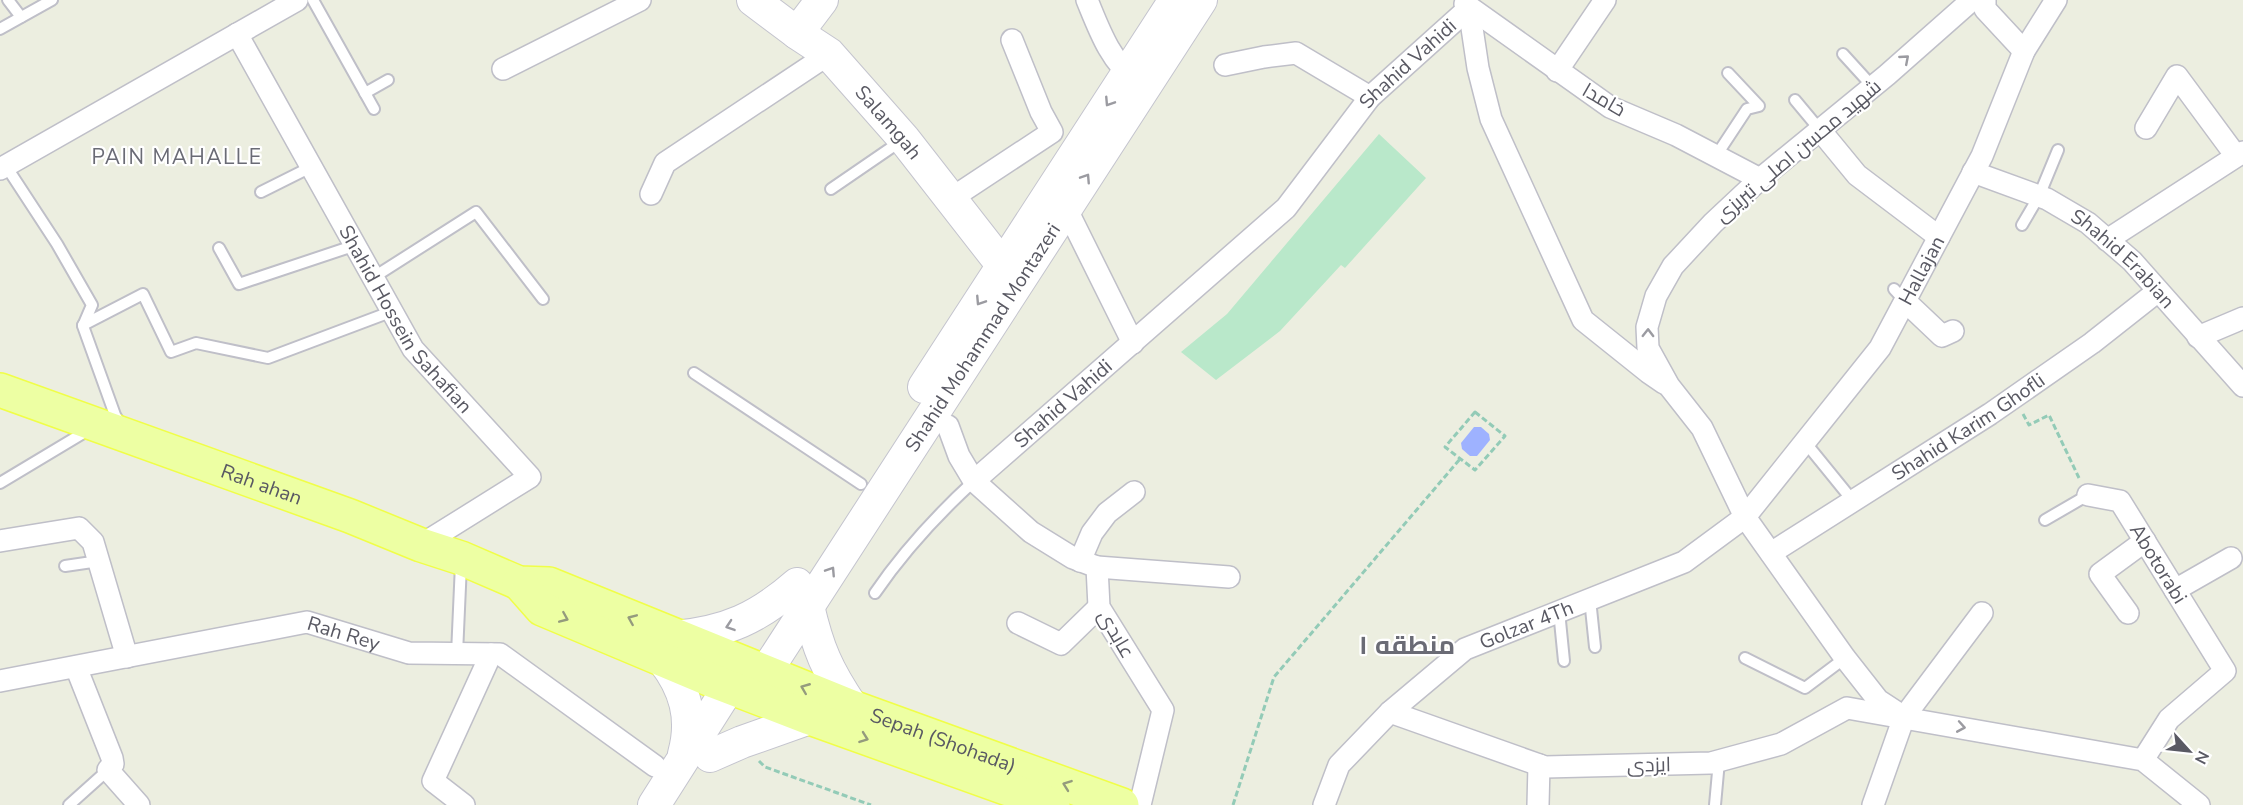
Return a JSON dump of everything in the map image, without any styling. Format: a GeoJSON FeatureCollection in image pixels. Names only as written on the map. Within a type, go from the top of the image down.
{"type":"FeatureCollection","features":[{"type":"Feature","properties":{"kind":"main road","name":"Salamgah"},"geometry":{"type":"LineString","coordinates":[[753,0],[796,33],[829,54],[904,139],[1003,266]]}},
{"type":"Feature","properties":{"kind":"main road"},"geometry":{"type":"LineString","coordinates":[[796,33],[822,0]]}},
{"type":"Feature","properties":{"kind":"main road","name":"Shahid Mohammad Montazeri"},"geometry":{"type":"LineString","coordinates":[[683,760],[747,680],[802,595],[1066,208],[1136,80],[1175,0]]}},
{"type":"Feature","properties":{"kind":"main road","name":"Shahid Mohammad Montazeri"},"geometry":{"type":"LineString","coordinates":[[802,595],[861,484],[1003,266],[1136,80],[1201,0]]}},
{"type":"Feature","properties":{"kind":"main road","name":"Rah ahan"},"geometry":{"type":"LineString","coordinates":[[0,390],[461,558],[519,584],[542,609],[669,648],[747,680]]}},
{"type":"Feature","properties":{"kind":"main road"},"geometry":{"type":"LineString","coordinates":[[677,805],[688,733],[687,706],[669,648],[702,634],[739,623],[776,602],[802,595],[817,643],[832,677],[852,707]]}},
{"type":"Feature","properties":{"kind":"main road","name":"Sepah (Shohada)"},"geometry":{"type":"LineString","coordinates":[[747,680],[852,707],[1122,805]]}},
{"type":"Feature","properties":{"kind":"main road","name":"Sepah (Shohada)"},"geometry":{"type":"LineString","coordinates":[[747,680],[810,718],[1053,805]]}},
{"type":"Feature","properties":{"kind":"main road"},"geometry":{"type":"LineString","coordinates":[[654,805],[683,760],[810,718]]}},
{"type":"Feature","properties":{"kind":"street"},"geometry":{"type":"LineString","coordinates":[[3,167],[297,0]]}},
{"type":"Feature","properties":{"kind":"street"},"geometry":{"type":"LineString","coordinates":[[503,69],[640,0]]}},
{"type":"Feature","properties":{"kind":"street"},"geometry":{"type":"LineString","coordinates":[[1087,0],[1104,42],[1136,80]]}},
{"type":"Feature","properties":{"kind":"street"},"geometry":{"type":"LineString","coordinates":[[1557,70],[1605,0]]}},
{"type":"Feature","properties":{"kind":"street","name":"شهید محسن اصلی تبریزی"},"geometry":{"type":"LineString","coordinates":[[1669,386],[1648,348],[1647,327],[1656,296],[1673,266],[1713,223],[1760,179],[1873,87],[1972,0]]}},
{"type":"Feature","properties":{"kind":"street"},"geometry":{"type":"LineString","coordinates":[[1985,0],[1985,9],[2024,51]]}},
{"type":"Feature","properties":{"kind":"street","name":"Hallajan"},"geometry":{"type":"LineString","coordinates":[[1745,517],[1880,348],[1899,295],[1939,237],[1982,156],[2024,51],[2056,0]]}},
{"type":"Feature","properties":{"kind":"street","name":"خامدا"},"geometry":{"type":"LineString","coordinates":[[1465,4],[1610,107],[1676,135],[1760,179]]}},
{"type":"Feature","properties":{"kind":"street","name":"Shahid Vahidi"},"geometry":{"type":"LineString","coordinates":[[974,481],[1286,208],[1370,97],[1465,4]]}},
{"type":"Feature","properties":{"kind":"street","name":"Shahid Vahidi"},"geometry":{"type":"LineString","coordinates":[[1465,4],[1491,119],[1583,321],[1669,386],[1702,428],[1745,517],[1845,658],[1878,700],[1904,717]]}},
{"type":"Feature","properties":{"kind":"street","name":"Shahid Hossein Sahafian"},"geometry":{"type":"LineString","coordinates":[[237,34],[414,349],[530,477],[421,545]]}},
{"type":"Feature","properties":{"kind":"street"},"geometry":{"type":"LineString","coordinates":[[952,198],[1052,132],[1041,112],[1012,40]]}},
{"type":"Feature","properties":{"kind":"street"},"geometry":{"type":"LineString","coordinates":[[1226,65],[1296,53],[1370,97]]}},
{"type":"Feature","properties":{"kind":"street"},"geometry":{"type":"LineString","coordinates":[[651,194],[664,163],[829,54]]}},
{"type":"Feature","properties":{"kind":"street"},"geometry":{"type":"LineString","coordinates":[[2107,240],[2240,154],[2177,76],[2146,128]]}},
{"type":"Feature","properties":{"kind":"street"},"geometry":{"type":"LineString","coordinates":[[1820,130],[1857,175],[1939,237]]}},
{"type":"Feature","properties":{"kind":"street","name":"Shahid Erabian"},"geometry":{"type":"LineString","coordinates":[[1973,172],[2040,196],[2088,223],[2132,261],[2243,386]]}},
{"type":"Feature","properties":{"kind":"street"},"geometry":{"type":"LineString","coordinates":[[1066,208],[1133,343]]}},
{"type":"Feature","properties":{"kind":"street","name":"Shahid Karim Ghofli"},"geometry":{"type":"LineString","coordinates":[[1771,553],[2014,398],[2092,343],[2158,291]]}},
{"type":"Feature","properties":{"kind":"street"},"geometry":{"type":"LineString","coordinates":[[1899,295],[1942,336],[1953,331]]}},
{"type":"Feature","properties":{"kind":"street"},"geometry":{"type":"LineString","coordinates":[[2199,337],[2243,318]]}},
{"type":"Feature","properties":{"kind":"street"},"geometry":{"type":"LineString","coordinates":[[948,426],[959,456],[974,481],[1031,532],[1089,564],[1228,578]]}},
{"type":"Feature","properties":{"kind":"street"},"geometry":{"type":"LineString","coordinates":[[1089,564],[1092,533],[1107,513],[1134,492]]}},
{"type":"Feature","properties":{"kind":"street","name":"Abotorabi"},"geometry":{"type":"LineString","coordinates":[[2088,495],[2120,501],[2225,671],[2169,719],[2143,760]]}},
{"type":"Feature","properties":{"kind":"street","name":"Golzar 4Th"},"geometry":{"type":"LineString","coordinates":[[1324,805],[1339,765],[1390,712],[1465,649],[1684,562],[1745,517]]}},
{"type":"Feature","properties":{"kind":"street"},"geometry":{"type":"LineString","coordinates":[[0,542],[79,528],[93,542],[127,657]]}},
{"type":"Feature","properties":{"kind":"street"},"geometry":{"type":"LineString","coordinates":[[2128,613],[2100,574],[2145,541]]}},
{"type":"Feature","properties":{"kind":"street"},"geometry":{"type":"LineString","coordinates":[[2175,591],[2231,558]]}},
{"type":"Feature","properties":{"kind":"street","name":"عابدی"},"geometry":{"type":"LineString","coordinates":[[1089,564],[1099,607],[1163,710],[1140,805]]}},
{"type":"Feature","properties":{"kind":"street"},"geometry":{"type":"LineString","coordinates":[[1018,623],[1061,644],[1099,607]]}},
{"type":"Feature","properties":{"kind":"street"},"geometry":{"type":"LineString","coordinates":[[1873,805],[1904,717],[1982,613]]}},
{"type":"Feature","properties":{"kind":"street","name":"Rah Rey"},"geometry":{"type":"LineString","coordinates":[[0,681],[307,622],[409,653],[500,654],[683,760]]}},
{"type":"Feature","properties":{"kind":"street"},"geometry":{"type":"LineString","coordinates":[[464,805],[434,781],[491,654]]}},
{"type":"Feature","properties":{"kind":"street"},"geometry":{"type":"LineString","coordinates":[[76,667],[112,758],[113,764],[108,770],[140,805]]}},
{"type":"Feature","properties":{"kind":"street","name":"ایزدی"},"geometry":{"type":"LineString","coordinates":[[1390,712],[1545,767],[1711,763],[1780,744],[1847,708],[2143,760]]}},
{"type":"Feature","properties":{"kind":"street"},"geometry":{"type":"LineString","coordinates":[[2143,760],[2199,805]]}},
{"type":"Feature","properties":{"kind":"street"},"geometry":{"type":"LineString","coordinates":[[1538,805],[1539,765]]}},
{"type":"Feature","properties":{"kind":"lane"},"geometry":{"type":"LineString","coordinates":[[8,0],[21,17]]}},
{"type":"Feature","properties":{"kind":"lane"},"geometry":{"type":"LineString","coordinates":[[0,29],[52,0]]}},
{"type":"Feature","properties":{"kind":"lane"},"geometry":{"type":"LineString","coordinates":[[313,0],[374,109]]}},
{"type":"Feature","properties":{"kind":"lane"},"geometry":{"type":"LineString","coordinates":[[1844,54],[1873,87]]}},
{"type":"Feature","properties":{"kind":"lane"},"geometry":{"type":"LineString","coordinates":[[1716,156],[1747,109],[1759,106],[1728,73]]}},
{"type":"Feature","properties":{"kind":"lane"},"geometry":{"type":"LineString","coordinates":[[365,93],[388,80]]}},
{"type":"Feature","properties":{"kind":"lane"},"geometry":{"type":"LineString","coordinates":[[1795,100],[1820,130]]}},
{"type":"Feature","properties":{"kind":"lane"},"geometry":{"type":"LineString","coordinates":[[831,189],[904,139]]}},
{"type":"Feature","properties":{"kind":"lane"},"geometry":{"type":"LineString","coordinates":[[2022,225],[2040,196],[2058,150]]}},
{"type":"Feature","properties":{"kind":"lane"},"geometry":{"type":"LineString","coordinates":[[261,192],[313,166]]}},
{"type":"Feature","properties":{"kind":"lane"},"geometry":{"type":"LineString","coordinates":[[3,167],[57,244],[92,305],[83,325],[115,415],[129,438]]}},
{"type":"Feature","properties":{"kind":"lane"},"geometry":{"type":"LineString","coordinates":[[374,277],[476,212],[543,299]]}},
{"type":"Feature","properties":{"kind":"lane"},"geometry":{"type":"LineString","coordinates":[[219,248],[239,284],[356,244]]}},
{"type":"Feature","properties":{"kind":"lane"},"geometry":{"type":"LineString","coordinates":[[83,325],[143,294],[171,352],[196,343],[268,358],[393,311]]}},
{"type":"Feature","properties":{"kind":"lane"},"geometry":{"type":"LineString","coordinates":[[694,373],[861,484]]}},
{"type":"Feature","properties":{"kind":"lane"},"geometry":{"type":"LineString","coordinates":[[0,483],[95,426]]}},
{"type":"Feature","properties":{"kind":"lane"},"geometry":{"type":"LineString","coordinates":[[1805,442],[1853,501]]}},
{"type":"Feature","properties":{"kind":"lane"},"geometry":{"type":"LineString","coordinates":[[875,593],[901,557],[974,481]]}},
{"type":"Feature","properties":{"kind":"lane"},"geometry":{"type":"LineString","coordinates":[[2045,520],[2088,495]]}},
{"type":"Feature","properties":{"kind":"lane"},"geometry":{"type":"LineString","coordinates":[[457,654],[461,558]]}},
{"type":"Feature","properties":{"kind":"lane"},"geometry":{"type":"LineString","coordinates":[[65,566],[99,561]]}},
{"type":"Feature","properties":{"kind":"lane"},"geometry":{"type":"LineString","coordinates":[[1590,599],[1595,647]]}},
{"type":"Feature","properties":{"kind":"lane"},"geometry":{"type":"LineString","coordinates":[[1559,611],[1564,661]]}},
{"type":"Feature","properties":{"kind":"lane"},"geometry":{"type":"LineString","coordinates":[[1745,658],[1805,688],[1845,658]]}},
{"type":"Feature","properties":{"kind":"lane"},"geometry":{"type":"LineString","coordinates":[[1715,805],[1719,761]]}},
{"type":"Feature","properties":{"kind":"lane"},"geometry":{"type":"LineString","coordinates":[[69,805],[108,770]]}},
{"type":"Feature","properties":{"kind":"path"},"geometry":{"type":"LineString","coordinates":[[2014,398],[2029,425],[2049,415],[2088,495]]}},
{"type":"Feature","properties":{"kind":"path"},"geometry":{"type":"LineString","coordinates":[[1474,412],[1504,436],[1475,470],[1460,459],[1445,447],[1474,412]]}},
{"type":"Feature","properties":{"kind":"path"},"geometry":{"type":"LineString","coordinates":[[1233,805],[1274,677],[1460,459]]}},
{"type":"Feature","properties":{"kind":"path"},"geometry":{"type":"LineString","coordinates":[[742,742],[765,767],[871,805]]}},
{"type":"Feature","properties":{"kind":"green space"},"geometry":{"type":"Polygon","coordinates":[[[1379,134],[1426,178],[1345,268],[1341,265],[1280,331],[1216,380],[1181,352],[1227,314],[1379,134]]]}},
{"type":"Feature","properties":{"kind":"water"},"geometry":{"type":"Polygon","coordinates":[[[1474,427],[1481,427],[1489,434],[1490,440],[1477,456],[1470,456],[1462,449],[1461,443],[1474,427]]]}},
{"type":"Feature","properties":{"kind":"district","name":"PAIN MAHALLE"},"geometry":{"type":"Point","coordinates":[177,157]}},
{"type":"Feature","properties":{"kind":"district","name":"منطقه ۱"},"geometry":{"type":"Point","coordinates":[1407,645]}}]}
